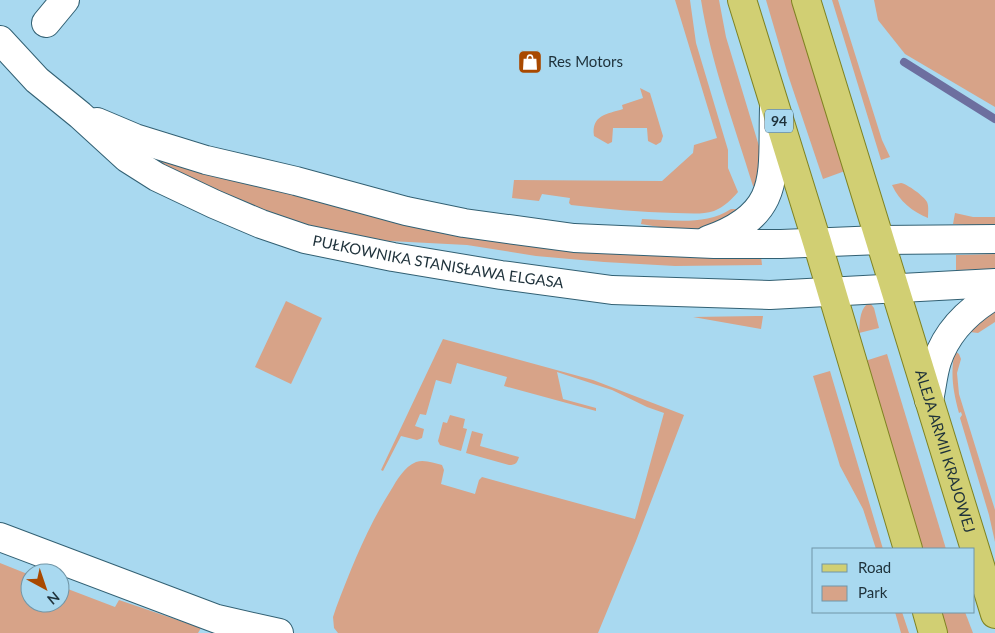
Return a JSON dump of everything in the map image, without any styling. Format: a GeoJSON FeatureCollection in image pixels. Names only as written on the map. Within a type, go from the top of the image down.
{"type":"FeatureCollection","features":[{"type":"Feature","properties":{"kind":"main road","name":"94"},"geometry":{"type":"LineString","coordinates":[[742,0],[817,242],[908,548]]}},
{"type":"Feature","properties":{"kind":"main road","name":"ALEJA ARMII KRAJOWEJ"},"geometry":{"type":"LineString","coordinates":[[806,0],[975,548]]}},
{"type":"Feature","properties":{"kind":"main road","name":"ALEJA ARMII KRAJOWEJ"},"geometry":{"type":"LineString","coordinates":[[975,549],[995,614]]}},
{"type":"Feature","properties":{"kind":"main road"},"geometry":{"type":"LineString","coordinates":[[927,613],[933,633]]}},
{"type":"Feature","properties":{"kind":"street"},"geometry":{"type":"LineString","coordinates":[[46,23],[65,0]]}},
{"type":"Feature","properties":{"kind":"street","name":"PUŁKOWNIKA STANISŁAWA ELGASA"},"geometry":{"type":"LineString","coordinates":[[0,40],[37,80],[80,115],[127,158],[157,177],[214,204],[261,224],[305,239],[394,258],[612,290],[756,295],[831,292]]}},
{"type":"Feature","properties":{"kind":"street"},"geometry":{"type":"LineString","coordinates":[[698,244],[727,234],[740,226],[754,216],[762,204],[770,188],[774,106]]}},
{"type":"Feature","properties":{"kind":"street","name":"PUŁKOWNIKA STANISŁAWA ELGASA"},"geometry":{"type":"LineString","coordinates":[[80,115],[135,138],[206,160],[296,181],[406,211],[464,223],[574,238],[698,244],[817,242]]}},
{"type":"Feature","properties":{"kind":"street"},"geometry":{"type":"LineString","coordinates":[[817,242],[995,239]]}},
{"type":"Feature","properties":{"kind":"street"},"geometry":{"type":"LineString","coordinates":[[831,292],[995,283]]}},
{"type":"Feature","properties":{"kind":"street"},"geometry":{"type":"LineString","coordinates":[[929,400],[937,361],[950,334],[965,315],[995,295]]}},
{"type":"Feature","properties":{"kind":"street"},"geometry":{"type":"LineString","coordinates":[[0,537],[219,619],[279,633]]}},
{"type":"Feature","properties":{"kind":"green space"},"geometry":{"type":"Polygon","coordinates":[[[675,0],[690,0],[696,43],[728,150],[728,168],[738,192],[718,209],[699,213],[662,213],[571,205],[569,203],[570,198],[542,194],[539,201],[512,198],[514,180],[662,181],[693,153],[694,145],[717,138],[675,0]]]}},
{"type":"Feature","properties":{"kind":"green space"},"geometry":{"type":"Polygon","coordinates":[[[701,0],[719,0],[726,37],[762,156],[758,190],[753,186],[724,93],[705,24],[701,0]]]}},
{"type":"Feature","properties":{"kind":"green space"},"geometry":{"type":"Polygon","coordinates":[[[766,0],[793,0],[845,171],[823,179],[788,75],[766,0]]]}},
{"type":"Feature","properties":{"kind":"green space"},"geometry":{"type":"Polygon","coordinates":[[[832,0],[838,0],[882,140],[890,157],[881,160],[832,0]]]}},
{"type":"Feature","properties":{"kind":"green space"},"geometry":{"type":"Polygon","coordinates":[[[874,0],[995,0],[995,107],[905,54],[878,20],[874,0]]]}},
{"type":"Feature","properties":{"kind":"green space"},"geometry":{"type":"Polygon","coordinates":[[[640,88],[650,93],[663,136],[661,142],[656,145],[648,141],[647,128],[613,128],[612,142],[608,144],[594,136],[595,124],[601,117],[623,109],[622,105],[643,98],[640,88]]]}},
{"type":"Feature","properties":{"kind":"green space"},"geometry":{"type":"Polygon","coordinates":[[[131,145],[479,239],[568,250],[633,255],[761,256],[762,265],[675,266],[604,262],[536,256],[467,245],[370,240],[334,236],[212,194],[131,145]]]}},
{"type":"Feature","properties":{"kind":"green space"},"geometry":{"type":"Polygon","coordinates":[[[901,183],[915,191],[927,202],[928,218],[917,213],[898,196],[892,185],[901,183]]]}},
{"type":"Feature","properties":{"kind":"green space"},"geometry":{"type":"Polygon","coordinates":[[[731,209],[739,209],[712,230],[677,230],[641,224],[642,219],[699,220],[710,218],[731,209]]]}},
{"type":"Feature","properties":{"kind":"green space"},"geometry":{"type":"Polygon","coordinates":[[[955,213],[973,217],[995,217],[995,227],[953,224],[955,213]]]}},
{"type":"Feature","properties":{"kind":"green space"},"geometry":{"type":"Polygon","coordinates":[[[995,254],[995,269],[956,270],[956,255],[995,254]]]}},
{"type":"Feature","properties":{"kind":"green space"},"geometry":{"type":"Polygon","coordinates":[[[286,301],[322,318],[291,384],[255,367],[286,301]]]}},
{"type":"Feature","properties":{"kind":"green space"},"geometry":{"type":"Polygon","coordinates":[[[867,304],[871,304],[874,308],[879,328],[859,333],[861,314],[867,304]]]}},
{"type":"Feature","properties":{"kind":"green space"},"geometry":{"type":"Polygon","coordinates":[[[995,310],[995,322],[978,333],[970,332],[974,323],[995,310]]]}},
{"type":"Feature","properties":{"kind":"green space"},"geometry":{"type":"Polygon","coordinates":[[[756,316],[763,316],[761,329],[693,317],[756,316]]]}},
{"type":"Feature","properties":{"kind":"green space"},"geometry":{"type":"Polygon","coordinates":[[[443,339],[593,380],[684,415],[636,541],[598,633],[338,633],[334,628],[333,617],[336,608],[367,533],[398,478],[404,470],[416,462],[426,461],[442,465],[444,470],[441,484],[475,494],[479,480],[482,477],[635,519],[664,413],[612,390],[557,372],[563,399],[596,408],[596,411],[504,386],[507,377],[457,363],[451,384],[436,380],[426,415],[420,414],[415,426],[424,429],[422,438],[417,440],[401,436],[383,471],[381,470],[443,339]]]}},
{"type":"Feature","properties":{"kind":"green space"},"geometry":{"type":"Polygon","coordinates":[[[955,351],[961,359],[957,373],[959,394],[995,510],[995,542],[989,515],[960,418],[962,415],[961,412],[959,413],[955,397],[952,374],[955,351]]]}},
{"type":"Feature","properties":{"kind":"green space"},"geometry":{"type":"Polygon","coordinates":[[[887,354],[946,548],[921,548],[865,361],[887,354]]]}},
{"type":"Feature","properties":{"kind":"green space"},"geometry":{"type":"Polygon","coordinates":[[[830,371],[883,548],[876,548],[863,509],[840,466],[813,376],[830,371]]]}},
{"type":"Feature","properties":{"kind":"green space"},"geometry":{"type":"Polygon","coordinates":[[[450,415],[465,419],[463,428],[467,429],[461,451],[440,445],[438,441],[443,422],[447,423],[450,415]]]}},
{"type":"Feature","properties":{"kind":"green space"},"geometry":{"type":"Polygon","coordinates":[[[472,431],[483,434],[480,446],[519,457],[517,462],[509,465],[466,453],[472,431]]]}},
{"type":"Feature","properties":{"kind":"green space"},"geometry":{"type":"Polygon","coordinates":[[[0,563],[20,571],[20,613],[70,613],[70,590],[115,607],[119,600],[201,628],[198,633],[0,633],[0,563]]]}},
{"type":"Feature","properties":{"kind":"green space"},"geometry":{"type":"Polygon","coordinates":[[[895,613],[902,613],[909,633],[901,633],[895,613]]]}},
{"type":"Feature","properties":{"kind":"green space"},"geometry":{"type":"Polygon","coordinates":[[[940,613],[965,613],[973,633],[946,633],[940,613]]]}},
{"type":"Feature","properties":{"kind":"waterway"},"geometry":{"type":"LineString","coordinates":[[904,62],[995,119]]}},
{"type":"Feature","properties":{"kind":"place","name":"Res Motors"},"geometry":{"type":"Point","coordinates":[530,62]}}]}
